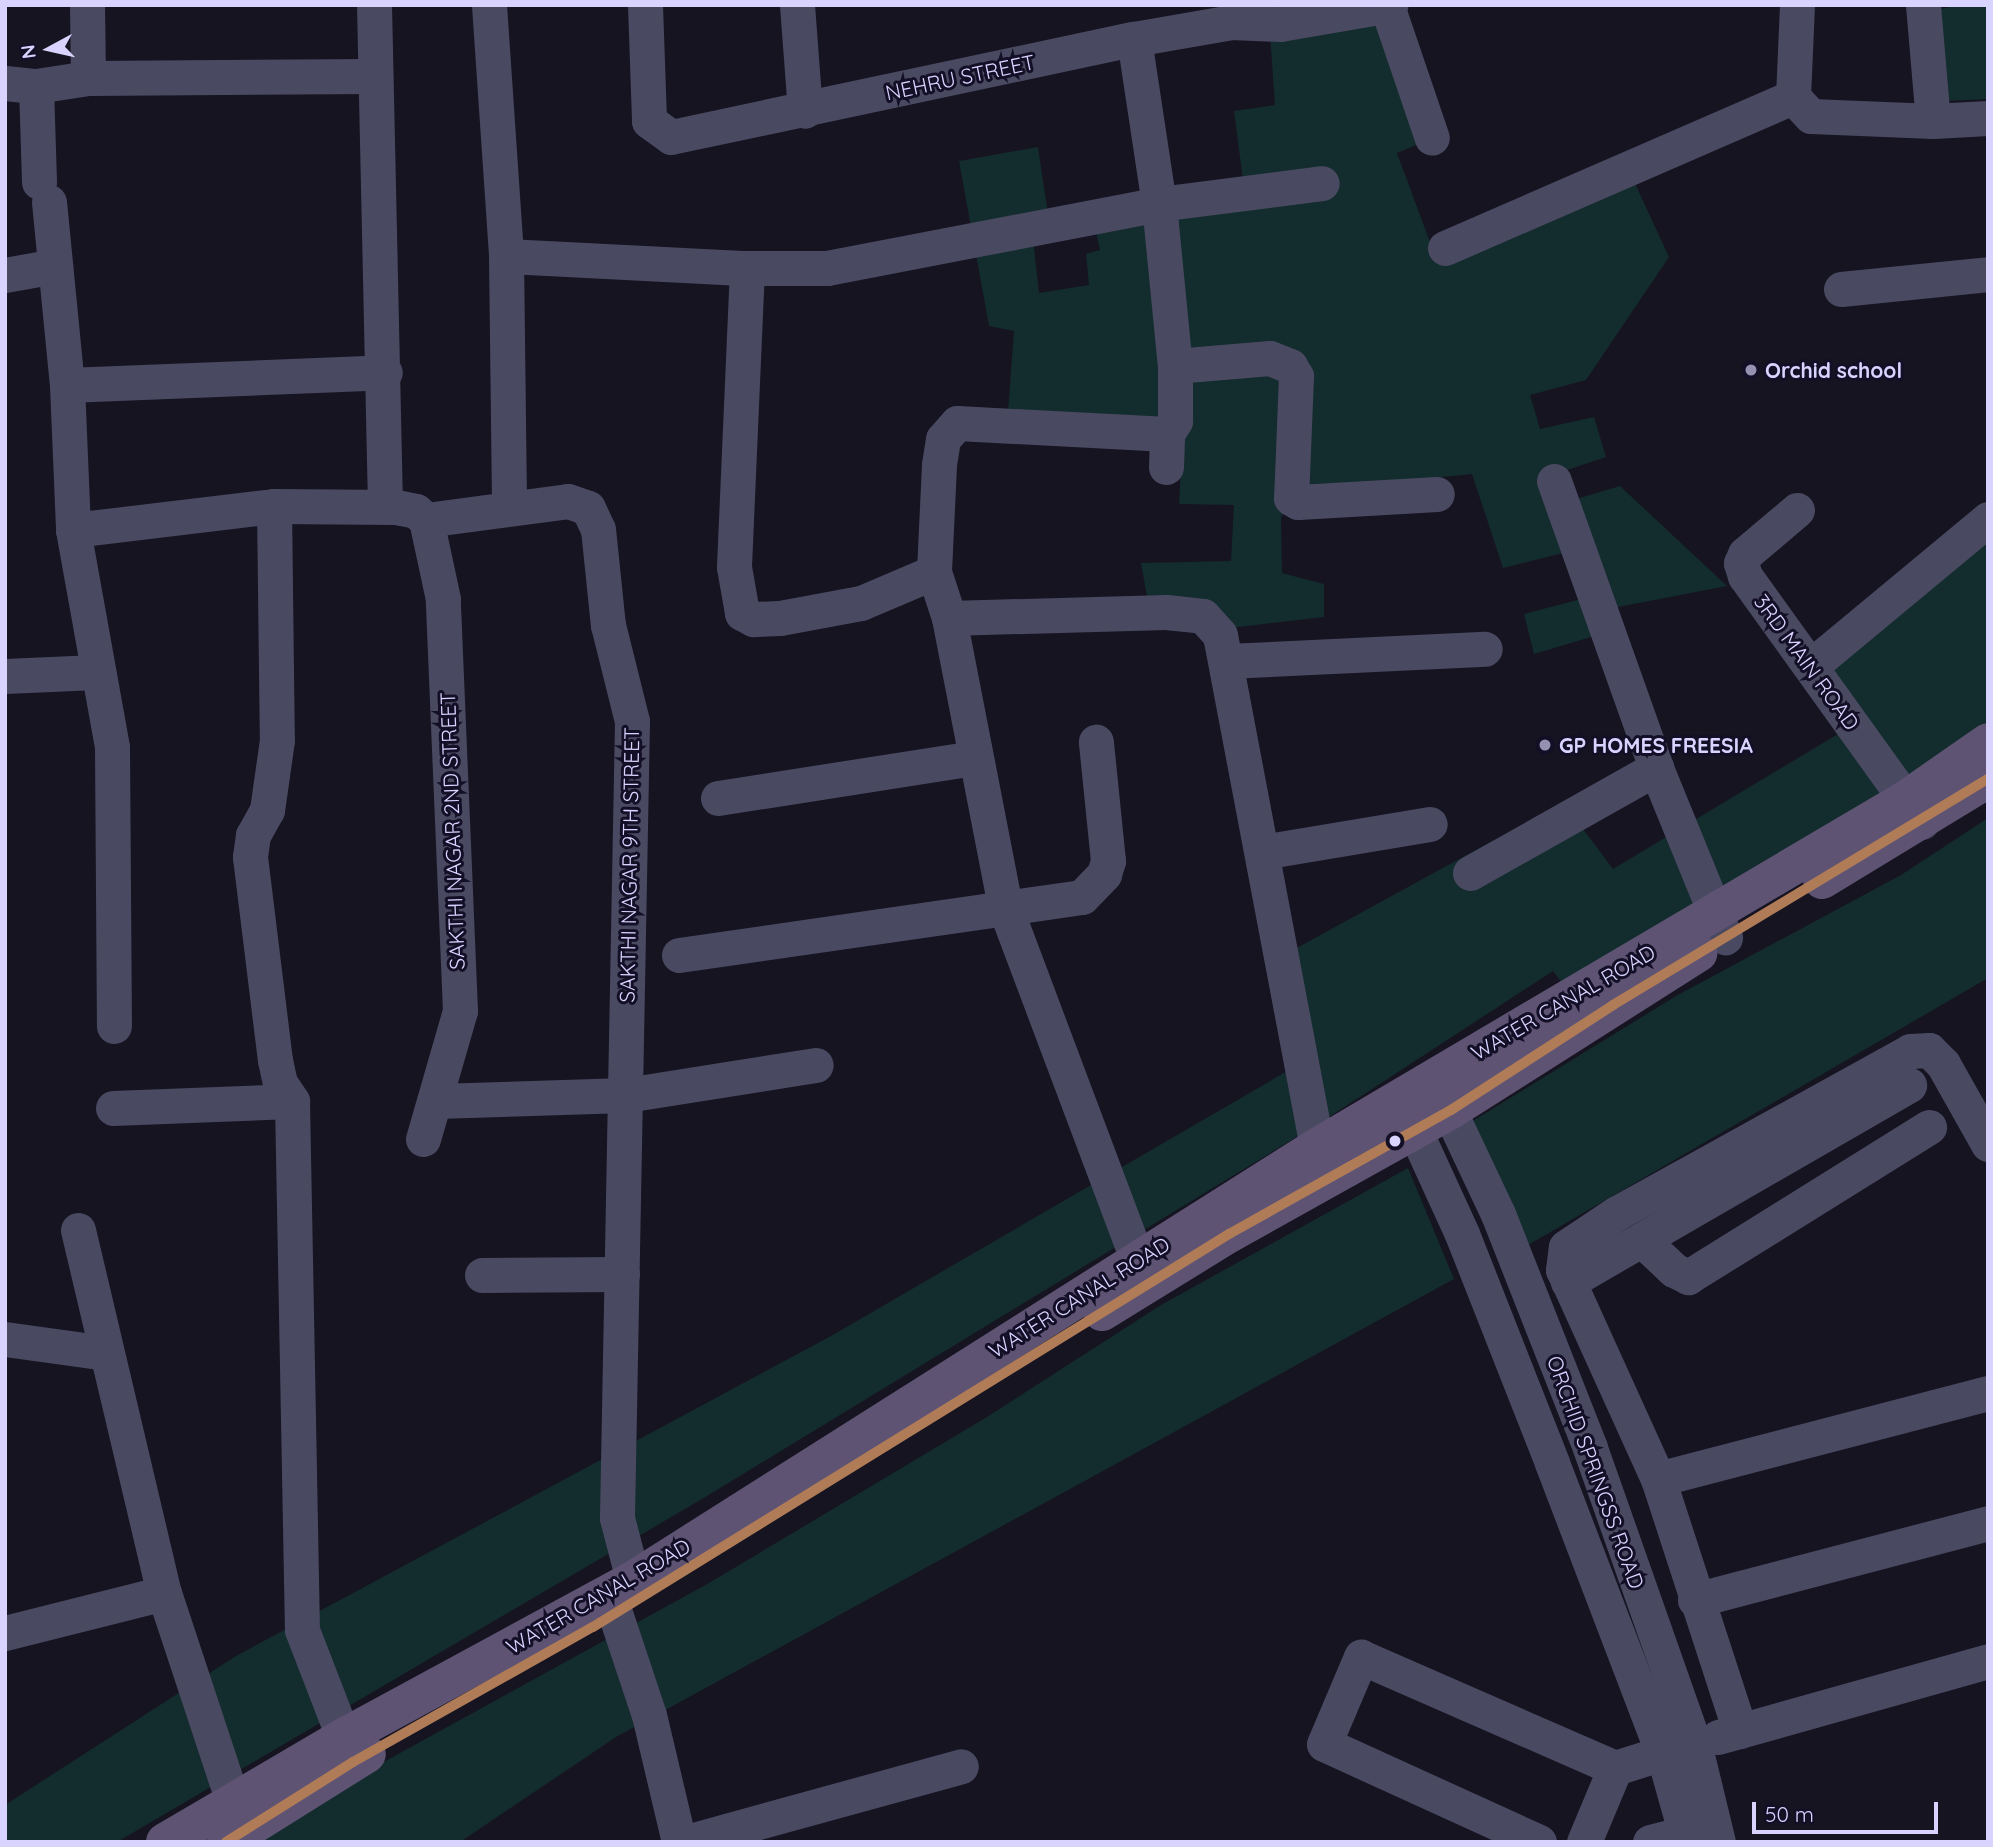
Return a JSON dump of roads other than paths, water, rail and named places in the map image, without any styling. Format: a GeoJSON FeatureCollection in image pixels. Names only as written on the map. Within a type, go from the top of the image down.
{"type":"FeatureCollection","features":[{"type":"Feature","properties":{"kind":"main road","name":"WATER CANAL ROAD"},"geometry":{"type":"LineString","coordinates":[[234,1825],[348,1750],[624,1597],[1145,1270],[1407,1113],[1433,1077],[1647,969],[1913,811],[1988,742]]}},
{"type":"Feature","properties":{"kind":"main road"},"geometry":{"type":"LineString","coordinates":[[1913,811],[1988,779]]}},
{"type":"Feature","properties":{"kind":"main road","name":"WATER CANAL ROAD"},"geometry":{"type":"LineString","coordinates":[[1145,1270],[1317,1147],[1407,1113],[1451,1110],[1647,969]]}},
{"type":"Feature","properties":{"kind":"main road"},"geometry":{"type":"LineString","coordinates":[[165,1842],[234,1825]]}},
{"type":"Feature","properties":{"kind":"street"},"geometry":{"type":"LineString","coordinates":[[87,5],[88,78]]}},
{"type":"Feature","properties":{"kind":"street"},"geometry":{"type":"LineString","coordinates":[[374,5],[374,76],[385,372],[385,506]]}},
{"type":"Feature","properties":{"kind":"street"},"geometry":{"type":"LineString","coordinates":[[489,5],[506,256],[509,506]]}},
{"type":"Feature","properties":{"kind":"street","name":"NEHRU STREET"},"geometry":{"type":"LineString","coordinates":[[645,5],[649,121],[671,137],[805,111],[1134,39],[1231,22],[1280,24],[1375,7]]}},
{"type":"Feature","properties":{"kind":"street"},"geometry":{"type":"LineString","coordinates":[[797,5],[805,111]]}},
{"type":"Feature","properties":{"kind":"street"},"geometry":{"type":"LineString","coordinates":[[1797,5],[1793,97],[1811,116],[1933,121],[1988,118]]}},
{"type":"Feature","properties":{"kind":"street"},"geometry":{"type":"LineString","coordinates":[[1923,5],[1933,121]]}},
{"type":"Feature","properties":{"kind":"street"},"geometry":{"type":"LineString","coordinates":[[1375,7],[1432,138]]}},
{"type":"Feature","properties":{"kind":"street"},"geometry":{"type":"LineString","coordinates":[[1134,39],[1159,204],[1175,366],[1175,421],[1166,451],[957,423],[943,439],[939,465],[934,572],[949,618],[974,758],[1006,911],[1145,1270]]}},
{"type":"Feature","properties":{"kind":"street"},"geometry":{"type":"LineString","coordinates":[[114,1026],[112,747],[96,672],[73,530],[67,385],[55,266],[44,192],[21,84],[88,78],[374,76]]}},
{"type":"Feature","properties":{"kind":"street"},"geometry":{"type":"LineString","coordinates":[[1445,248],[1793,97]]}},
{"type":"Feature","properties":{"kind":"street"},"geometry":{"type":"LineString","coordinates":[[506,256],[747,268],[827,268],[1159,204],[1322,183]]}},
{"type":"Feature","properties":{"kind":"street"},"geometry":{"type":"LineString","coordinates":[[5,275],[55,266]]}},
{"type":"Feature","properties":{"kind":"street"},"geometry":{"type":"LineString","coordinates":[[747,268],[734,567],[742,613],[753,619],[780,618],[861,603],[934,572]]}},
{"type":"Feature","properties":{"kind":"street"},"geometry":{"type":"LineString","coordinates":[[1841,289],[1988,274]]}},
{"type":"Feature","properties":{"kind":"street"},"geometry":{"type":"LineString","coordinates":[[1175,366],[1270,358],[1290,366],[1296,376],[1291,498],[1298,502],[1437,494]]}},
{"type":"Feature","properties":{"kind":"street"},"geometry":{"type":"LineString","coordinates":[[67,385],[385,372]]}},
{"type":"Feature","properties":{"kind":"street"},"geometry":{"type":"LineString","coordinates":[[1554,481],[1656,768],[1720,925]]}},
{"type":"Feature","properties":{"kind":"street","name":"SAKTHI NAGAR 9TH STREET"},"geometry":{"type":"LineString","coordinates":[[426,520],[509,506],[579,502],[588,508],[598,528],[608,625],[632,721],[617,1518],[624,1597],[679,1842]]}},
{"type":"Feature","properties":{"kind":"street"},"geometry":{"type":"LineString","coordinates":[[73,530],[274,506],[385,506],[416,511],[426,520]]}},
{"type":"Feature","properties":{"kind":"street"},"geometry":{"type":"LineString","coordinates":[[274,506],[277,740],[267,810],[253,835],[250,857],[275,1059],[280,1083],[292,1101],[302,1630],[348,1750]]}},
{"type":"Feature","properties":{"kind":"street","name":"3RD MAIN ROAD"},"geometry":{"type":"LineString","coordinates":[[1797,510],[1745,554],[1741,564],[1745,576],[1913,811]]}},
{"type":"Feature","properties":{"kind":"street"},"geometry":{"type":"LineString","coordinates":[[1811,666],[1988,519]]}},
{"type":"Feature","properties":{"kind":"street","name":"SAKTHI NAGAR 2ND STREET"},"geometry":{"type":"LineString","coordinates":[[423,1139],[437,1101],[460,1011],[443,599],[426,520]]}},
{"type":"Feature","properties":{"kind":"street"},"geometry":{"type":"LineString","coordinates":[[949,618],[1166,612],[1203,616],[1220,635],[1317,1147]]}},
{"type":"Feature","properties":{"kind":"street"},"geometry":{"type":"LineString","coordinates":[[1227,661],[1485,649]]}},
{"type":"Feature","properties":{"kind":"street"},"geometry":{"type":"LineString","coordinates":[[5,676],[96,672]]}},
{"type":"Feature","properties":{"kind":"street"},"geometry":{"type":"LineString","coordinates":[[679,955],[1006,911],[1082,897],[1104,874],[1108,861],[1096,742]]}},
{"type":"Feature","properties":{"kind":"street"},"geometry":{"type":"LineString","coordinates":[[718,798],[974,758]]}},
{"type":"Feature","properties":{"kind":"street"},"geometry":{"type":"LineString","coordinates":[[1471,873],[1656,768]]}},
{"type":"Feature","properties":{"kind":"street"},"geometry":{"type":"LineString","coordinates":[[1262,852],[1430,824]]}},
{"type":"Feature","properties":{"kind":"street"},"geometry":{"type":"LineString","coordinates":[[1740,1731],[1695,1600],[1658,1479],[1568,1282],[1562,1259],[1566,1247],[1617,1213],[1910,1051],[1929,1051],[1943,1064],[1988,1144]]}},
{"type":"Feature","properties":{"kind":"street"},"geometry":{"type":"LineString","coordinates":[[437,1101],[626,1095],[816,1065]]}},
{"type":"Feature","properties":{"kind":"street","name":"ORCHID SPRINGSS ROAD"},"geometry":{"type":"LineString","coordinates":[[1433,1077],[1451,1110],[1498,1214],[1590,1448],[1678,1748],[1697,1839]]}},
{"type":"Feature","properties":{"kind":"street"},"geometry":{"type":"LineString","coordinates":[[1568,1282],[1909,1085]]}},
{"type":"Feature","properties":{"kind":"street"},"geometry":{"type":"LineString","coordinates":[[113,1108],[292,1101]]}},
{"type":"Feature","properties":{"kind":"street","name":"ORCHID SPRINGSS ROAD"},"geometry":{"type":"LineString","coordinates":[[1407,1113],[1462,1234],[1552,1463],[1678,1748]]}},
{"type":"Feature","properties":{"kind":"street"},"geometry":{"type":"LineString","coordinates":[[1642,1240],[1674,1270],[1688,1277],[1930,1127]]}},
{"type":"Feature","properties":{"kind":"street"},"geometry":{"type":"LineString","coordinates":[[78,1230],[164,1593],[234,1825]]}},
{"type":"Feature","properties":{"kind":"street"},"geometry":{"type":"LineString","coordinates":[[482,1275],[622,1274]]}},
{"type":"Feature","properties":{"kind":"street"},"geometry":{"type":"LineString","coordinates":[[5,1339],[106,1353]]}},
{"type":"Feature","properties":{"kind":"street"},"geometry":{"type":"LineString","coordinates":[[1658,1479],[1988,1392]]}},
{"type":"Feature","properties":{"kind":"street"},"geometry":{"type":"LineString","coordinates":[[1552,1463],[1634,1427]]}},
{"type":"Feature","properties":{"kind":"street"},"geometry":{"type":"LineString","coordinates":[[1695,1600],[1988,1523]]}},
{"type":"Feature","properties":{"kind":"street"},"geometry":{"type":"LineString","coordinates":[[5,1633],[164,1593]]}},
{"type":"Feature","properties":{"kind":"street"},"geometry":{"type":"LineString","coordinates":[[1539,1842],[1324,1744],[1361,1657],[1615,1768],[1988,1661]]}},
{"type":"Feature","properties":{"kind":"street"},"geometry":{"type":"LineString","coordinates":[[685,1842],[961,1766]]}},
{"type":"Feature","properties":{"kind":"street"},"geometry":{"type":"LineString","coordinates":[[1584,1842],[1615,1768]]}},
{"type":"Feature","properties":{"kind":"street"},"geometry":{"type":"LineString","coordinates":[[1650,1842],[1697,1839]]}},
{"type":"Feature","properties":{"kind":"place","name":"Orchid school"},"geometry":{"type":"Point","coordinates":[1751,370]}},
{"type":"Feature","properties":{"kind":"place","name":"GP HOMES FREESIA"},"geometry":{"type":"Point","coordinates":[1545,745]}}]}
